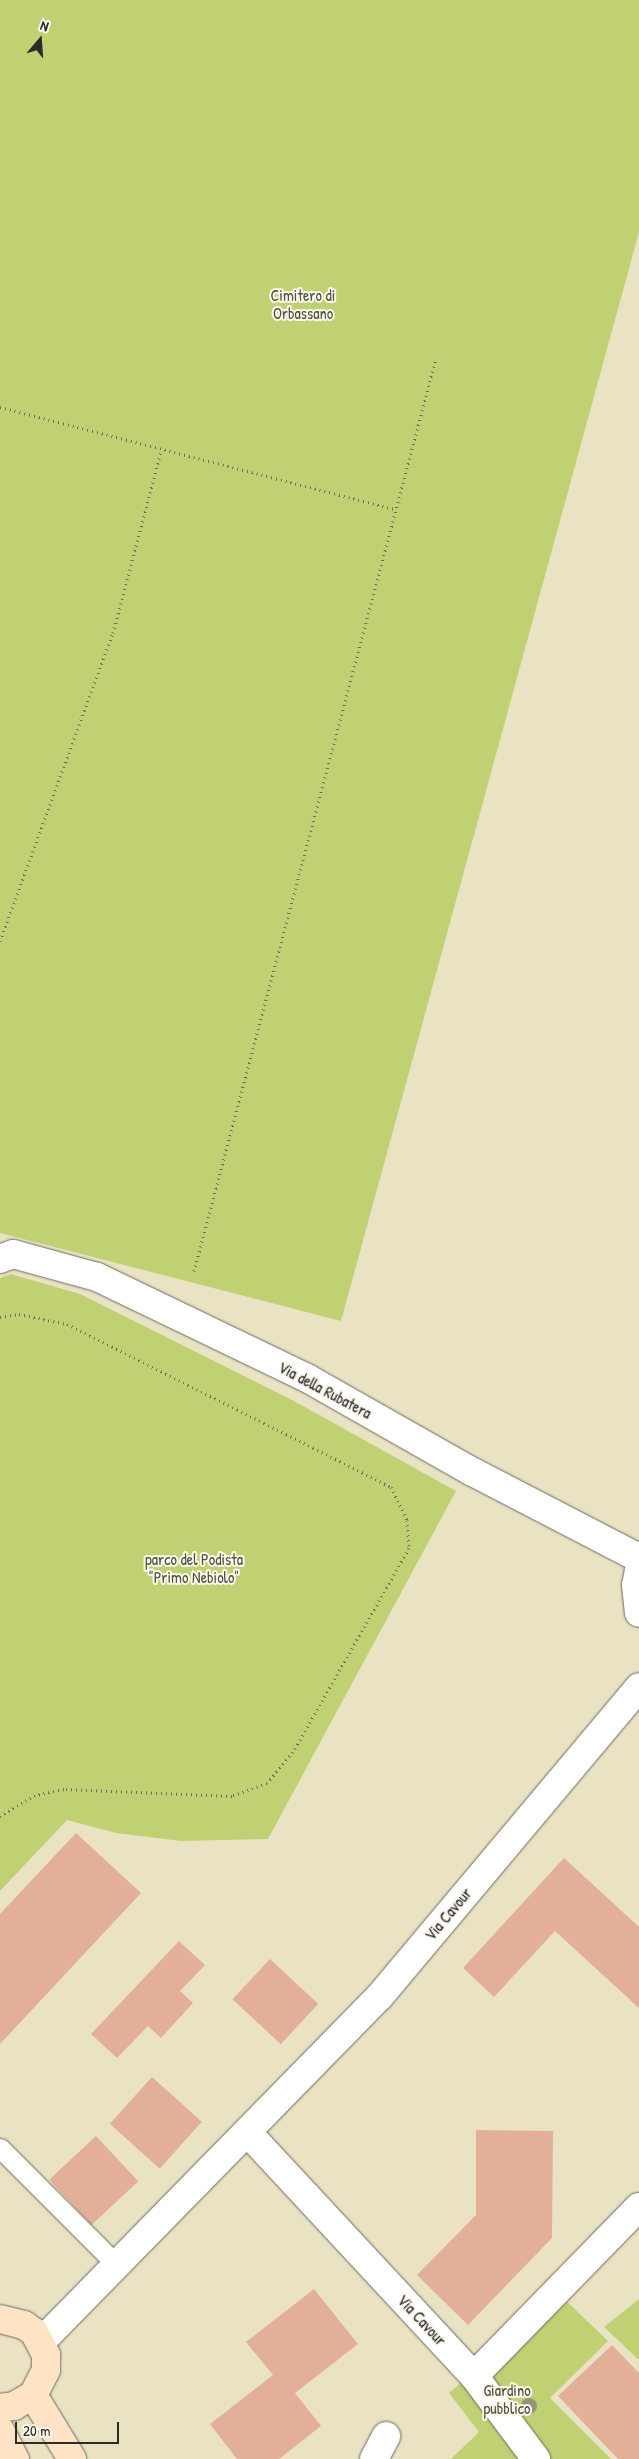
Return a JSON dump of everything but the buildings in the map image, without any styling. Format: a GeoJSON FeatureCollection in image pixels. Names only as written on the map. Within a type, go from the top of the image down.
{"type":"FeatureCollection","features":[{"type":"Feature","properties":{"kind":"street","name":"Via della Rubatera"},"geometry":{"type":"LineString","coordinates":[[0,1259],[13,1254],[97,1277],[307,1378],[471,1471],[639,1558]]}},
{"type":"Feature","properties":{"kind":"street"},"geometry":{"type":"LineString","coordinates":[[639,1570],[636,1585],[639,1613]]}},
{"type":"Feature","properties":{"kind":"street","name":"Via Cavour"},"geometry":{"type":"LineString","coordinates":[[41,2342],[116,2264],[248,2133],[380,1996],[639,1687]]}},
{"type":"Feature","properties":{"kind":"street","name":"Via Cavour"},"geometry":{"type":"LineString","coordinates":[[248,2133],[474,2376],[536,2459]]}},
{"type":"Feature","properties":{"kind":"street"},"geometry":{"type":"LineString","coordinates":[[474,2376],[639,2207]]}},
{"type":"Feature","properties":{"kind":"street"},"geometry":{"type":"LineString","coordinates":[[0,2408],[14,2406],[33,2395],[46,2370],[41,2342],[34,2332],[4,2313]]}},
{"type":"Feature","properties":{"kind":"street"},"geometry":{"type":"LineString","coordinates":[[33,2395],[72,2459]]}},
{"type":"Feature","properties":{"kind":"street"},"geometry":{"type":"LineString","coordinates":[[0,2430],[16,2459]]}},
{"type":"Feature","properties":{"kind":"lane"},"geometry":{"type":"LineString","coordinates":[[0,2148],[116,2264]]}},
{"type":"Feature","properties":{"kind":"path"},"geometry":{"type":"LineString","coordinates":[[194,1271],[394,509],[436,358]]}},
{"type":"Feature","properties":{"kind":"path"},"geometry":{"type":"LineString","coordinates":[[0,407],[161,451],[394,509]]}},
{"type":"Feature","properties":{"kind":"path"},"geometry":{"type":"LineString","coordinates":[[0,941],[113,632],[161,451]]}},
{"type":"Feature","properties":{"kind":"path"},"geometry":{"type":"LineString","coordinates":[[0,1317],[19,1314],[67,1324],[392,1487],[407,1520],[409,1548],[293,1752],[267,1783],[232,1796],[64,1789],[35,1795],[0,1816]]}},
{"type":"Feature","properties":{"kind":"green space","name":"Cimitero di Orbassano"},"geometry":{"type":"Polygon","coordinates":[[[0,0],[639,0],[639,232],[341,1321],[0,1233],[0,0]]]}},
{"type":"Feature","properties":{"kind":"green space","name":"parco del Podista \"Primo Nebiolo\""},"geometry":{"type":"Polygon","coordinates":[[[11,1274],[80,1294],[294,1401],[456,1491],[268,1839],[181,1841],[116,1833],[67,1820],[0,1891],[0,1278],[11,1274]]]}},
{"type":"Feature","properties":{"kind":"green space","name":"Giardino pubblico"},"geometry":{"type":"Polygon","coordinates":[[[560,2295],[608,2341],[550,2398],[611,2459],[451,2459],[479,2432],[449,2393],[560,2295]]]}},
{"type":"Feature","properties":{"kind":"green space"},"geometry":{"type":"Polygon","coordinates":[[[639,2299],[639,2360],[604,2327],[639,2299]]]}}]}
